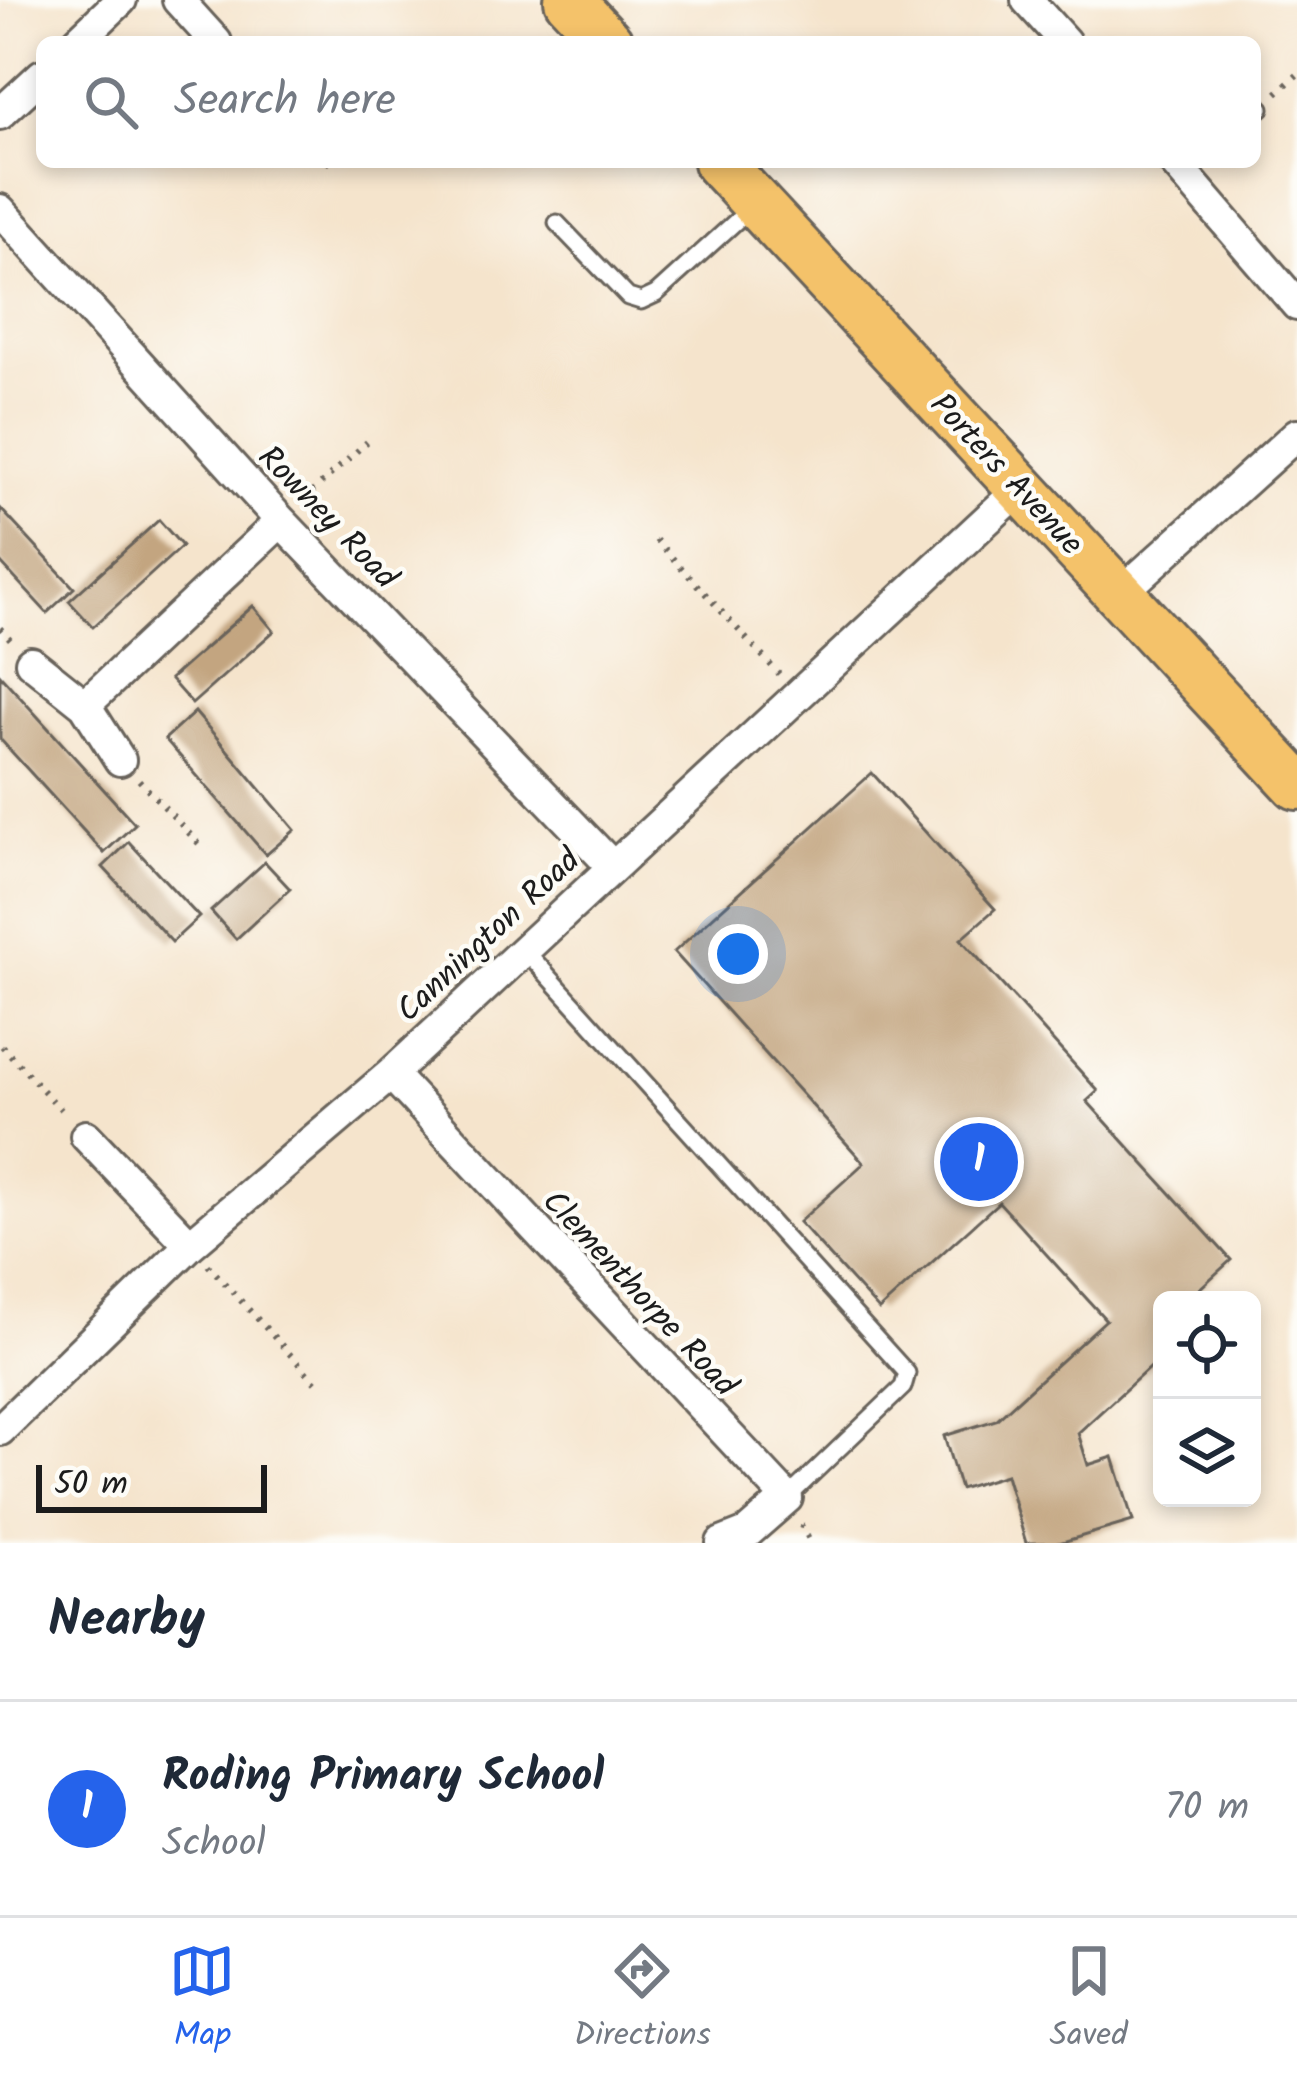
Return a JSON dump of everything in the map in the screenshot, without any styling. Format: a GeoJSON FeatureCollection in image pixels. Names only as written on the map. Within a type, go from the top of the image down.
{"type":"FeatureCollection","features":[{"type":"Feature","properties":{"kind":"main road"},"geometry":{"type":"LineString","coordinates":[[569,0],[602,36]]}},
{"type":"Feature","properties":{"kind":"main road","name":"Porters Avenue"},"geometry":{"type":"LineString","coordinates":[[724,168],[1297,785]]}},
{"type":"Feature","properties":{"kind":"street"},"geometry":{"type":"LineString","coordinates":[[82,36],[121,0]]}},
{"type":"Feature","properties":{"kind":"street"},"geometry":{"type":"LineString","coordinates":[[178,0],[211,36]]}},
{"type":"Feature","properties":{"kind":"street"},"geometry":{"type":"LineString","coordinates":[[1027,0],[1060,36]]}},
{"type":"Feature","properties":{"kind":"street"},"geometry":{"type":"LineString","coordinates":[[0,114],[36,80]]}},
{"type":"Feature","properties":{"kind":"street"},"geometry":{"type":"LineString","coordinates":[[1188,168],[1297,305]]}},
{"type":"Feature","properties":{"kind":"street","name":"Rowney Road"},"geometry":{"type":"LineString","coordinates":[[0,210],[281,521],[612,866]]}},
{"type":"Feature","properties":{"kind":"street"},"geometry":{"type":"LineString","coordinates":[[1121,593],[1297,434]]}},
{"type":"Feature","properties":{"kind":"street","name":"Cannington Road"},"geometry":{"type":"LineString","coordinates":[[0,1430],[190,1245],[391,1074],[795,692],[1021,488]]}},
{"type":"Feature","properties":{"kind":"street"},"geometry":{"type":"LineString","coordinates":[[85,705],[281,521]]}},
{"type":"Feature","properties":{"kind":"street"},"geometry":{"type":"LineString","coordinates":[[31,662],[85,705],[120,760]]}},
{"type":"Feature","properties":{"kind":"street","name":"Clementhorpe Road"},"geometry":{"type":"LineString","coordinates":[[391,1074],[787,1498]]}},
{"type":"Feature","properties":{"kind":"street"},"geometry":{"type":"LineString","coordinates":[[86,1136],[190,1245]]}},
{"type":"Feature","properties":{"kind":"street"},"geometry":{"type":"LineString","coordinates":[[722,1543],[748,1533],[787,1498]]}},
{"type":"Feature","properties":{"kind":"lane"},"geometry":{"type":"LineString","coordinates":[[557,223],[628,297],[641,301],[656,294],[756,203]]}},
{"type":"Feature","properties":{"kind":"lane"},"geometry":{"type":"LineString","coordinates":[[524,949],[907,1373],[903,1387],[787,1498]]}},
{"type":"Feature","properties":{"kind":"path"},"geometry":{"type":"LineString","coordinates":[[281,521],[368,442]]}},
{"type":"Feature","properties":{"kind":"path"},"geometry":{"type":"LineString","coordinates":[[656,540],[795,692]]}},
{"type":"Feature","properties":{"kind":"path"},"geometry":{"type":"LineString","coordinates":[[120,760],[202,847]]}},
{"type":"Feature","properties":{"kind":"path"},"geometry":{"type":"LineString","coordinates":[[2,1046],[86,1136]]}},
{"type":"Feature","properties":{"kind":"path"},"geometry":{"type":"LineString","coordinates":[[190,1245],[320,1387]]}},
{"type":"Feature","properties":{"kind":"building"},"geometry":{"type":"Polygon","coordinates":[[[0,508],[74,588],[47,613],[0,562],[0,508]]]}},
{"type":"Feature","properties":{"kind":"building"},"geometry":{"type":"Polygon","coordinates":[[[159,520],[182,546],[93,627],[69,601],[159,520]]]}},
{"type":"Feature","properties":{"kind":"building"},"geometry":{"type":"Polygon","coordinates":[[[253,606],[274,631],[192,704],[170,679],[253,606]]]}},
{"type":"Feature","properties":{"kind":"building"},"geometry":{"type":"Polygon","coordinates":[[[0,675],[135,824],[104,853],[0,739],[0,675]]]}},
{"type":"Feature","properties":{"kind":"building"},"geometry":{"type":"Polygon","coordinates":[[[195,712],[295,830],[266,855],[165,739],[195,712]]]}},
{"type":"Feature","properties":{"kind":"building"},"geometry":{"type":"Polygon","coordinates":[[[872,773],[995,909],[961,939],[1098,1091],[1087,1101],[1231,1260],[1197,1291],[1153,1291],[1153,1364],[1078,1433],[1088,1465],[1113,1457],[1133,1521],[1059,1543],[1026,1543],[1006,1475],[960,1489],[944,1436],[996,1420],[1106,1320],[999,1202],[879,1310],[799,1222],[864,1163],[674,952],[872,773]]]}},
{"type":"Feature","properties":{"kind":"building"},"geometry":{"type":"Polygon","coordinates":[[[129,842],[199,917],[172,942],[103,867],[129,842]]]}},
{"type":"Feature","properties":{"kind":"building"},"geometry":{"type":"Polygon","coordinates":[[[265,862],[290,889],[236,939],[211,911],[265,862]]]}},
{"type":"Feature","properties":{"kind":"place","name":"Roding Primary School"},"geometry":{"type":"Point","coordinates":[979,1162]}}]}
